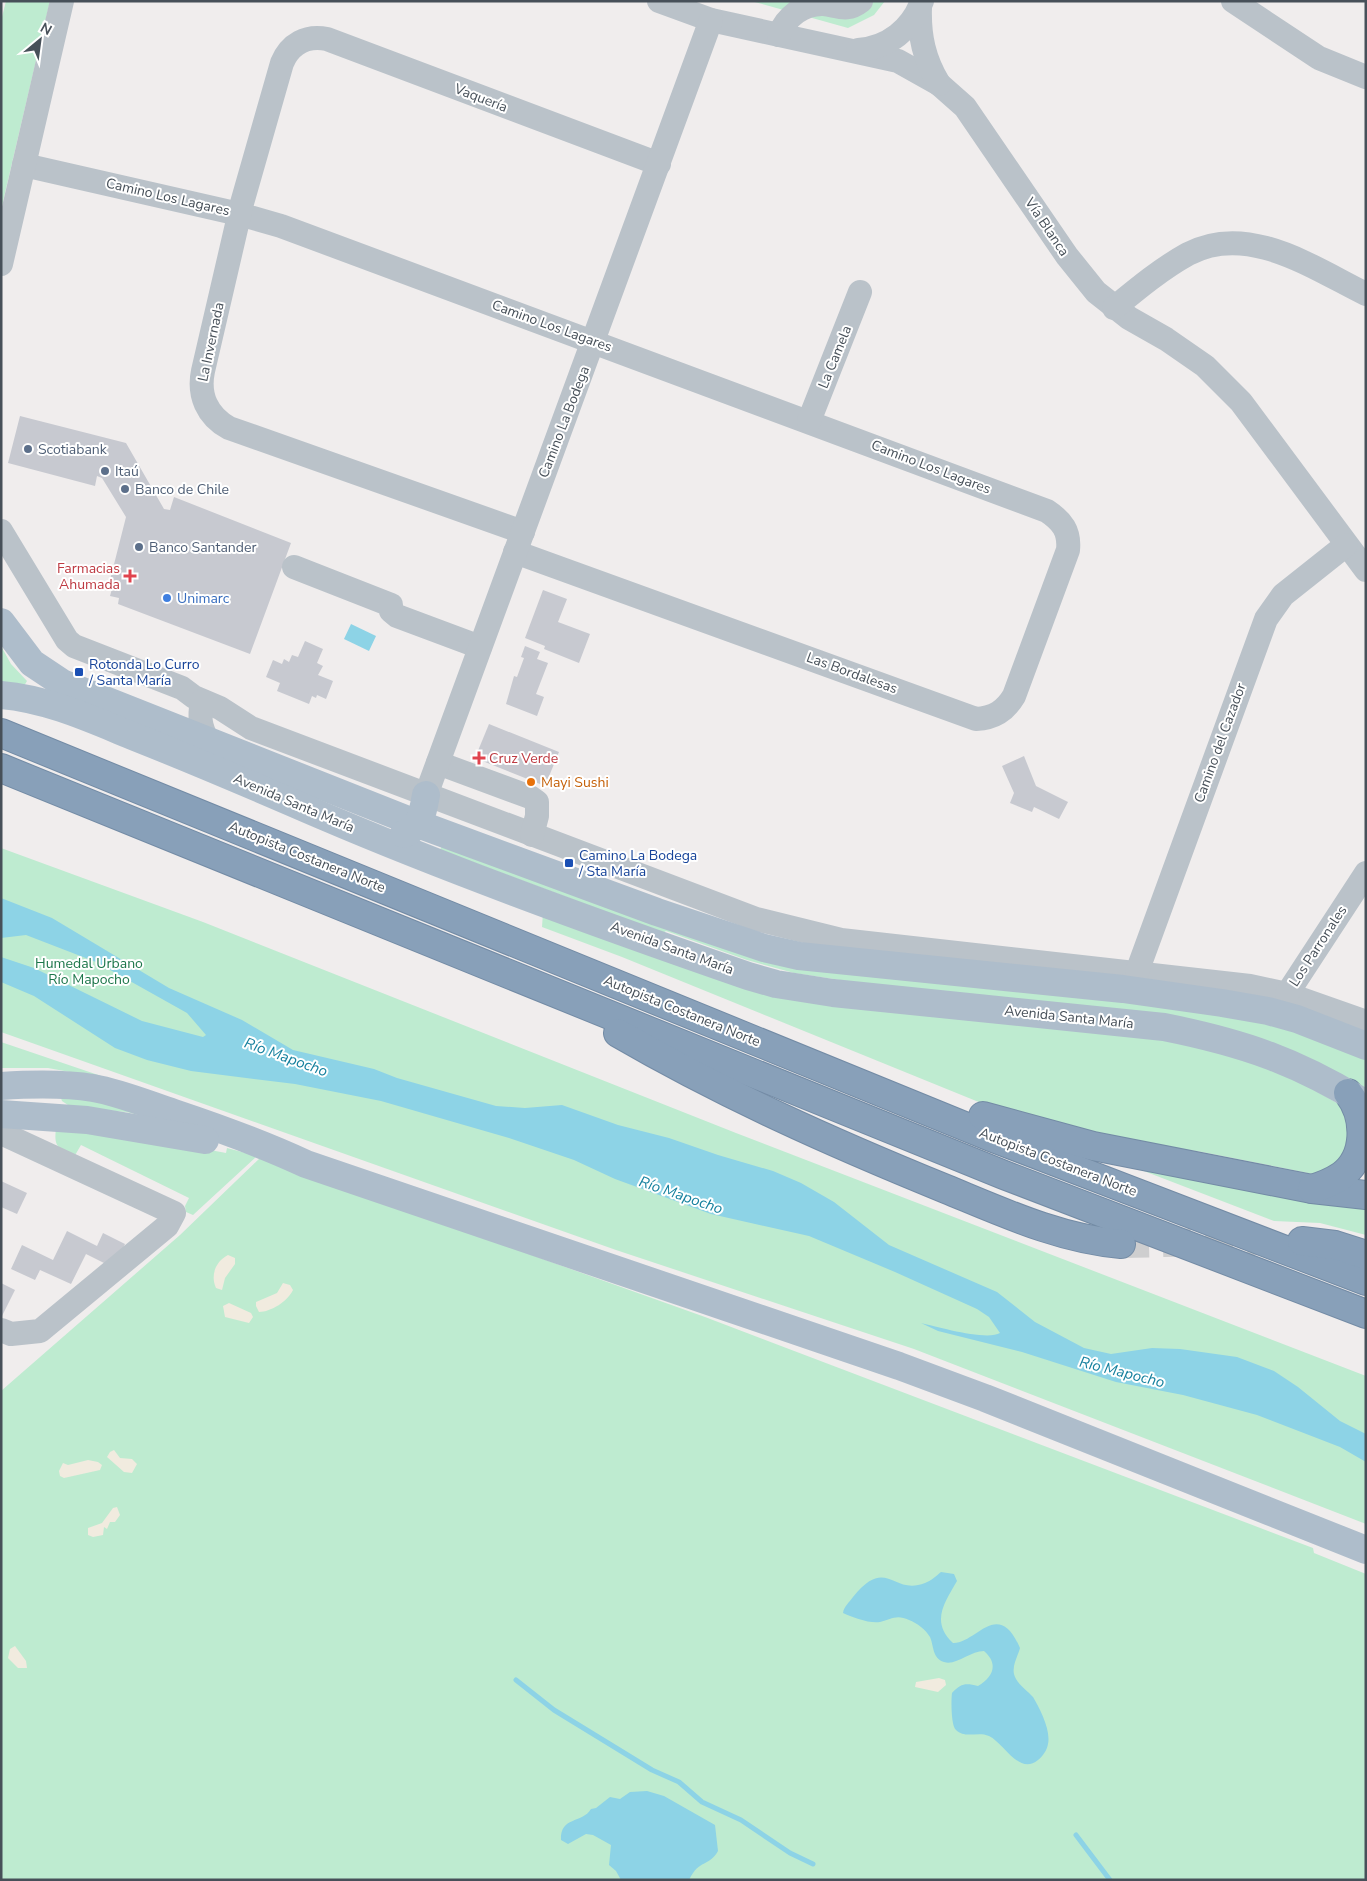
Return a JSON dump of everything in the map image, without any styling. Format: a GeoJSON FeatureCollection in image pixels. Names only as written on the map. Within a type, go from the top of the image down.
{"type":"FeatureCollection","features":[{"type":"Feature","properties":{"kind":"highway","name":"Autopista Costanera Norte"},"geometry":{"type":"LineString","coordinates":[[1,733],[990,1137],[1366,1281]]}},
{"type":"Feature","properties":{"kind":"highway"},"geometry":{"type":"LineString","coordinates":[[1,768],[1004,1175],[1366,1314]]}},
{"type":"Feature","properties":{"kind":"highway"},"geometry":{"type":"LineString","coordinates":[[545,988],[640,1046],[783,1120],[878,1161],[1047,1229],[1098,1242],[1121,1244]]}},
{"type":"Feature","properties":{"kind":"highway"},"geometry":{"type":"LineString","coordinates":[[787,1054],[1010,1125],[1093,1146],[1312,1189],[1366,1196]]}},
{"type":"Feature","properties":{"kind":"highway"},"geometry":{"type":"LineString","coordinates":[[1312,1189],[1342,1176],[1354,1162],[1361,1147],[1364,1134],[1357,1098]]}},
{"type":"Feature","properties":{"kind":"highway"},"geometry":{"type":"LineString","coordinates":[[1302,1240],[1335,1245],[1366,1255]]}},
{"type":"Feature","properties":{"kind":"main road","name":"Avenida Santa María"},"geometry":{"type":"LineString","coordinates":[[1,622],[32,663],[53,678],[418,824],[674,918],[764,948],[799,956],[1123,989],[1213,1001],[1290,1017],[1366,1046]]}},
{"type":"Feature","properties":{"kind":"main road","name":"Avenida Santa María"},"geometry":{"type":"LineString","coordinates":[[1,695],[24,697],[47,703],[243,780],[443,865],[776,984],[833,993],[1164,1027],[1253,1048],[1295,1065],[1357,1098]]}},
{"type":"Feature","properties":{"kind":"main road"},"geometry":{"type":"LineString","coordinates":[[1,714],[53,718],[112,728]]}},
{"type":"Feature","properties":{"kind":"main road"},"geometry":{"type":"LineString","coordinates":[[378,808],[403,805],[426,795]]}},
{"type":"Feature","properties":{"kind":"main road"},"geometry":{"type":"LineString","coordinates":[[362,832],[403,834],[412,830],[418,824],[426,795]]}},
{"type":"Feature","properties":{"kind":"main road"},"geometry":{"type":"LineString","coordinates":[[44,1084],[50,1100],[50,1116]]}},
{"type":"Feature","properties":{"kind":"main road"},"geometry":{"type":"LineString","coordinates":[[1,1086],[44,1084],[81,1086],[120,1095],[259,1142],[306,1164]]}},
{"type":"Feature","properties":{"kind":"main road"},"geometry":{"type":"LineString","coordinates":[[1,1114],[50,1116],[168,1132],[306,1164],[916,1373],[1366,1550]]}},
{"type":"Feature","properties":{"kind":"street"},"geometry":{"type":"LineString","coordinates":[[1,264],[62,1]]}},
{"type":"Feature","properties":{"kind":"street","name":"Vía Blanca"},"geometry":{"type":"LineString","coordinates":[[660,1],[711,20],[852,50],[898,62],[939,84],[965,107],[1080,275],[1114,308],[1186,351],[1224,383],[1241,402],[1366,570]]}},
{"type":"Feature","properties":{"kind":"street"},"geometry":{"type":"LineString","coordinates":[[779,36],[786,22],[802,9],[821,4],[848,8],[861,1]]}},
{"type":"Feature","properties":{"kind":"street"},"geometry":{"type":"LineString","coordinates":[[1233,1],[1319,58],[1366,77]]}},
{"type":"Feature","properties":{"kind":"street"},"geometry":{"type":"LineString","coordinates":[[852,50],[870,49],[887,43],[902,33],[921,4]]}},
{"type":"Feature","properties":{"kind":"street"},"geometry":{"type":"LineString","coordinates":[[921,4],[919,23],[922,47],[939,84]]}},
{"type":"Feature","properties":{"kind":"street","name":"Camino La Bodega"},"geometry":{"type":"LineString","coordinates":[[426,795],[711,20]]}},
{"type":"Feature","properties":{"kind":"street","name":"Vaquería"},"geometry":{"type":"LineString","coordinates":[[303,40],[312,38],[327,39],[659,164]]}},
{"type":"Feature","properties":{"kind":"street","name":"La Invernada"},"geometry":{"type":"LineString","coordinates":[[303,40],[291,48],[282,63],[240,214],[201,379],[205,403],[214,418],[229,428],[519,542]]}},
{"type":"Feature","properties":{"kind":"street","name":"Camino Los Lagares"},"geometry":{"type":"LineString","coordinates":[[24,165],[240,214],[281,226],[809,421],[1046,511],[1065,527]]}},
{"type":"Feature","properties":{"kind":"street"},"geometry":{"type":"LineString","coordinates":[[1114,308],[1189,254],[1214,245],[1235,243],[1262,246],[1285,254],[1366,294]]}},
{"type":"Feature","properties":{"kind":"street","name":"La Camela"},"geometry":{"type":"LineString","coordinates":[[809,421],[860,292]]}},
{"type":"Feature","properties":{"kind":"street","name":"Las Bordalesas"},"geometry":{"type":"LineString","coordinates":[[519,542],[976,719],[988,718],[1007,707],[1014,696],[1068,550],[1069,539],[1065,527]]}},
{"type":"Feature","properties":{"kind":"street"},"geometry":{"type":"LineString","coordinates":[[1,531],[67,640],[74,646],[182,688],[198,699],[220,708],[251,728],[756,919],[841,940],[1250,986],[1287,994],[1366,1022]]}},
{"type":"Feature","properties":{"kind":"street","name":"Camino del Cazador"},"geometry":{"type":"LineString","coordinates":[[1137,972],[1266,619],[1283,595],[1346,545]]}},
{"type":"Feature","properties":{"kind":"street"},"geometry":{"type":"LineString","coordinates":[[294,567],[391,605],[392,612],[397,616],[480,647]]}},
{"type":"Feature","properties":{"kind":"street"},"geometry":{"type":"LineString","coordinates":[[170,725],[198,699]]}},
{"type":"Feature","properties":{"kind":"street"},"geometry":{"type":"LineString","coordinates":[[198,699],[201,729],[208,741]]}},
{"type":"Feature","properties":{"kind":"street"},"geometry":{"type":"LineString","coordinates":[[438,763],[530,796],[537,802],[537,816],[532,835]]}},
{"type":"Feature","properties":{"kind":"street","name":"Los Parronales"},"geometry":{"type":"LineString","coordinates":[[1287,994],[1366,873]]}},
{"type":"Feature","properties":{"kind":"street"},"geometry":{"type":"LineString","coordinates":[[50,1116],[48,1144],[52,1155]]}},
{"type":"Feature","properties":{"kind":"street"},"geometry":{"type":"LineString","coordinates":[[1,1132],[170,1209],[174,1213],[167,1226],[40,1331],[11,1334],[1,1330]]}},
{"type":"Feature","properties":{"kind":"green space"},"geometry":{"type":"Polygon","coordinates":[[[6,1],[50,1],[1,210],[1,21],[6,1]]]}},
{"type":"Feature","properties":{"kind":"green space"},"geometry":{"type":"Polygon","coordinates":[[[751,1],[885,1],[874,15],[848,28],[751,1]]]}},
{"type":"Feature","properties":{"kind":"green space"},"geometry":{"type":"Polygon","coordinates":[[[1,646],[11,664],[27,681],[24,686],[1,683],[1,646]]]}},
{"type":"Feature","properties":{"kind":"green space"},"geometry":{"type":"Polygon","coordinates":[[[443,843],[731,950],[1267,1019],[1366,1055],[1366,1091],[1322,1065],[886,987],[794,973],[747,960],[666,931],[663,933],[440,850],[443,843]]]}},
{"type":"Feature","properties":{"kind":"green space","name":"Humedal Urbano Río Mapocho"},"geometry":{"type":"Polygon","coordinates":[[[1,848],[203,922],[736,1133],[1366,1376],[1366,1524],[914,1349],[616,1250],[1,1032],[1,848]]]}},
{"type":"Feature","properties":{"kind":"green space"},"geometry":{"type":"Polygon","coordinates":[[[543,912],[710,974],[1164,1036],[1267,1063],[1344,1107],[1352,1127],[1352,1141],[1345,1156],[1340,1161],[1328,1170],[1313,1174],[1197,1151],[1173,1149],[1018,1118],[622,957],[542,927],[543,912]]]}},
{"type":"Feature","properties":{"kind":"green space"},"geometry":{"type":"Polygon","coordinates":[[[1,1042],[113,1080],[48,1068],[1,1068],[1,1042]]]}},
{"type":"Feature","properties":{"kind":"green space"},"geometry":{"type":"Polygon","coordinates":[[[61,1090],[162,1120],[126,1112],[71,1107],[62,1101],[59,1093],[61,1090]]]}},
{"type":"Feature","properties":{"kind":"green space"},"geometry":{"type":"Polygon","coordinates":[[[57,1121],[226,1153],[227,1148],[257,1156],[193,1215],[186,1212],[185,1206],[189,1198],[81,1145],[74,1157],[62,1150],[56,1144],[57,1121]]]}},
{"type":"Feature","properties":{"kind":"green space"},"geometry":{"type":"Polygon","coordinates":[[[260,1158],[705,1317],[1313,1548],[1314,1553],[1366,1574],[1366,1880],[1,1880],[1,1391],[180,1235],[260,1158]]]}},
{"type":"Feature","properties":{"kind":"green space"},"geometry":{"type":"Polygon","coordinates":[[[1123,1163],[1366,1205],[1366,1235],[1320,1223],[1274,1221],[1123,1163]]]}},
{"type":"Feature","properties":{"kind":"sand"},"geometry":{"type":"Polygon","coordinates":[[[228,1255],[235,1258],[235,1264],[225,1278],[222,1290],[216,1288],[214,1273],[220,1261],[228,1255]]]}},
{"type":"Feature","properties":{"kind":"sand"},"geometry":{"type":"Polygon","coordinates":[[[283,1283],[290,1285],[293,1290],[291,1294],[274,1308],[259,1312],[256,1302],[277,1293],[283,1283]]]}},
{"type":"Feature","properties":{"kind":"sand"},"geometry":{"type":"Polygon","coordinates":[[[229,1303],[251,1313],[253,1317],[249,1323],[225,1317],[223,1306],[229,1303]]]}},
{"type":"Feature","properties":{"kind":"sand"},"geometry":{"type":"Polygon","coordinates":[[[114,1450],[120,1458],[132,1459],[137,1464],[132,1473],[124,1472],[107,1457],[114,1450]]]}},
{"type":"Feature","properties":{"kind":"sand"},"geometry":{"type":"Polygon","coordinates":[[[88,1460],[102,1465],[100,1470],[64,1478],[60,1476],[59,1471],[63,1463],[68,1465],[88,1460]]]}},
{"type":"Feature","properties":{"kind":"sand"},"geometry":{"type":"Polygon","coordinates":[[[117,1507],[120,1515],[115,1522],[110,1522],[107,1529],[104,1527],[103,1535],[93,1537],[88,1535],[88,1528],[102,1523],[113,1508],[117,1507]]]}},
{"type":"Feature","properties":{"kind":"sand"},"geometry":{"type":"Polygon","coordinates":[[[15,1646],[26,1661],[27,1668],[18,1668],[8,1658],[10,1649],[15,1646]]]}},
{"type":"Feature","properties":{"kind":"sand"},"geometry":{"type":"Polygon","coordinates":[[[939,1678],[945,1680],[946,1685],[938,1692],[915,1687],[916,1682],[939,1678]]]}},
{"type":"Feature","properties":{"kind":"water"},"geometry":{"type":"Polygon","coordinates":[[[351,624],[376,636],[369,651],[344,639],[351,624]]]}},
{"type":"Feature","properties":{"kind":"water","name":"Río Mapocho"},"geometry":{"type":"Polygon","coordinates":[[[1,898],[52,918],[169,988],[242,1020],[293,1050],[374,1069],[397,1078],[496,1106],[525,1108],[562,1105],[618,1125],[669,1138],[773,1171],[801,1183],[834,1202],[889,1245],[997,1292],[1035,1322],[1084,1348],[1111,1354],[1152,1348],[1180,1349],[1237,1357],[1274,1371],[1298,1387],[1340,1421],[1366,1434],[1366,1462],[1340,1447],[1257,1415],[1183,1395],[1116,1382],[1022,1352],[938,1331],[921,1323],[974,1334],[994,1335],[1000,1333],[989,1317],[977,1309],[809,1236],[711,1214],[615,1179],[574,1160],[509,1138],[381,1101],[295,1084],[191,1071],[147,1060],[115,1048],[34,996],[1,982],[1,957],[34,968],[142,1021],[203,1037],[206,1035],[187,1013],[96,962],[26,935],[1,938],[1,898]]]}},
{"type":"Feature","properties":{"kind":"water"},"geometry":{"type":"Polygon","coordinates":[[[941,1572],[954,1574],[957,1581],[944,1604],[941,1620],[946,1635],[953,1643],[962,1641],[995,1624],[1003,1626],[1012,1633],[1020,1648],[1014,1664],[1014,1674],[1036,1702],[1049,1738],[1042,1757],[1031,1764],[1024,1764],[1012,1757],[989,1736],[980,1734],[967,1735],[960,1733],[954,1728],[952,1693],[958,1687],[967,1684],[978,1686],[987,1679],[993,1665],[989,1656],[984,1651],[953,1662],[944,1662],[935,1655],[928,1634],[912,1621],[897,1617],[880,1622],[871,1622],[843,1613],[853,1597],[874,1579],[889,1579],[914,1586],[927,1582],[941,1572]]]}},
{"type":"Feature","properties":{"kind":"water"},"geometry":{"type":"Polygon","coordinates":[[[647,1791],[664,1796],[715,1825],[718,1851],[711,1860],[700,1866],[693,1873],[689,1880],[621,1880],[616,1871],[609,1865],[611,1845],[593,1835],[586,1834],[568,1844],[561,1840],[564,1827],[587,1814],[591,1809],[596,1808],[610,1797],[620,1799],[630,1792],[647,1791]]]}},
{"type":"Feature","properties":{"kind":"building"},"geometry":{"type":"Polygon","coordinates":[[[20,416],[126,443],[164,509],[170,510],[174,497],[291,543],[250,654],[118,604],[119,598],[110,596],[113,585],[109,584],[126,517],[102,478],[97,476],[95,486],[8,463],[20,416]]]}},
{"type":"Feature","properties":{"kind":"building"},"geometry":{"type":"Polygon","coordinates":[[[543,590],[567,599],[558,622],[590,634],[579,663],[544,649],[545,646],[525,638],[543,590]]]}},
{"type":"Feature","properties":{"kind":"building"},"geometry":{"type":"Polygon","coordinates":[[[305,641],[323,649],[317,663],[323,666],[318,675],[333,681],[326,699],[317,695],[316,698],[312,696],[309,704],[277,691],[280,683],[266,677],[273,660],[282,664],[284,659],[289,662],[292,655],[298,657],[305,641]]]}},
{"type":"Feature","properties":{"kind":"building"},"geometry":{"type":"Polygon","coordinates":[[[525,646],[540,652],[537,659],[548,663],[536,694],[544,697],[537,716],[506,704],[514,676],[517,677],[524,658],[521,657],[525,646]]]}},
{"type":"Feature","properties":{"kind":"building"},"geometry":{"type":"Polygon","coordinates":[[[489,724],[559,752],[545,786],[475,758],[489,724]]]}},
{"type":"Feature","properties":{"kind":"building"},"geometry":{"type":"Polygon","coordinates":[[[1024,756],[1036,786],[1068,802],[1059,819],[1034,807],[1032,812],[1010,803],[1014,793],[1002,766],[1024,756]]]}},
{"type":"Feature","properties":{"kind":"building"},"geometry":{"type":"Polygon","coordinates":[[[1,1181],[27,1193],[17,1214],[1,1207],[1,1181]]]}},
{"type":"Feature","properties":{"kind":"building"},"geometry":{"type":"Polygon","coordinates":[[[67,1231],[97,1246],[103,1233],[125,1244],[114,1268],[86,1254],[71,1284],[40,1270],[35,1280],[11,1269],[22,1245],[53,1260],[67,1231]]]}},
{"type":"Feature","properties":{"kind":"building"},"geometry":{"type":"Polygon","coordinates":[[[1,1283],[15,1290],[1,1318],[1,1283]]]}},
{"type":"Feature","properties":{"kind":"waterway"},"geometry":{"type":"LineString","coordinates":[[516,1680],[554,1710],[652,1770],[679,1782],[702,1802],[741,1820],[790,1853],[813,1864]]}},
{"type":"Feature","properties":{"kind":"waterway"},"geometry":{"type":"LineString","coordinates":[[1076,1835],[1110,1880]]}},
{"type":"Feature","properties":{"kind":"tunnel"},"geometry":{"type":"LineString","coordinates":[[1121,1244],[1262,1241]]}},
{"type":"Feature","properties":{"kind":"place","name":"Scotiabank"},"geometry":{"type":"Point","coordinates":[28,449]}},
{"type":"Feature","properties":{"kind":"place","name":"Itaú"},"geometry":{"type":"Point","coordinates":[105,471]}},
{"type":"Feature","properties":{"kind":"place","name":"Banco de Chile"},"geometry":{"type":"Point","coordinates":[125,489]}},
{"type":"Feature","properties":{"kind":"place","name":"Banco Santander"},"geometry":{"type":"Point","coordinates":[139,547]}},
{"type":"Feature","properties":{"kind":"place","name":"Farmacias Ahumada"},"geometry":{"type":"Point","coordinates":[130,576]}},
{"type":"Feature","properties":{"kind":"place","name":"Unimarc"},"geometry":{"type":"Point","coordinates":[167,598]}},
{"type":"Feature","properties":{"kind":"place","name":"Rotonda Lo Curro / Santa María"},"geometry":{"type":"Point","coordinates":[79,672]}},
{"type":"Feature","properties":{"kind":"place","name":"Cruz Verde"},"geometry":{"type":"Point","coordinates":[479,758]}},
{"type":"Feature","properties":{"kind":"place","name":"Mayi Sushi"},"geometry":{"type":"Point","coordinates":[531,782]}},
{"type":"Feature","properties":{"kind":"place","name":"Camino La Bodega / Sta María"},"geometry":{"type":"Point","coordinates":[569,863]}}]}
